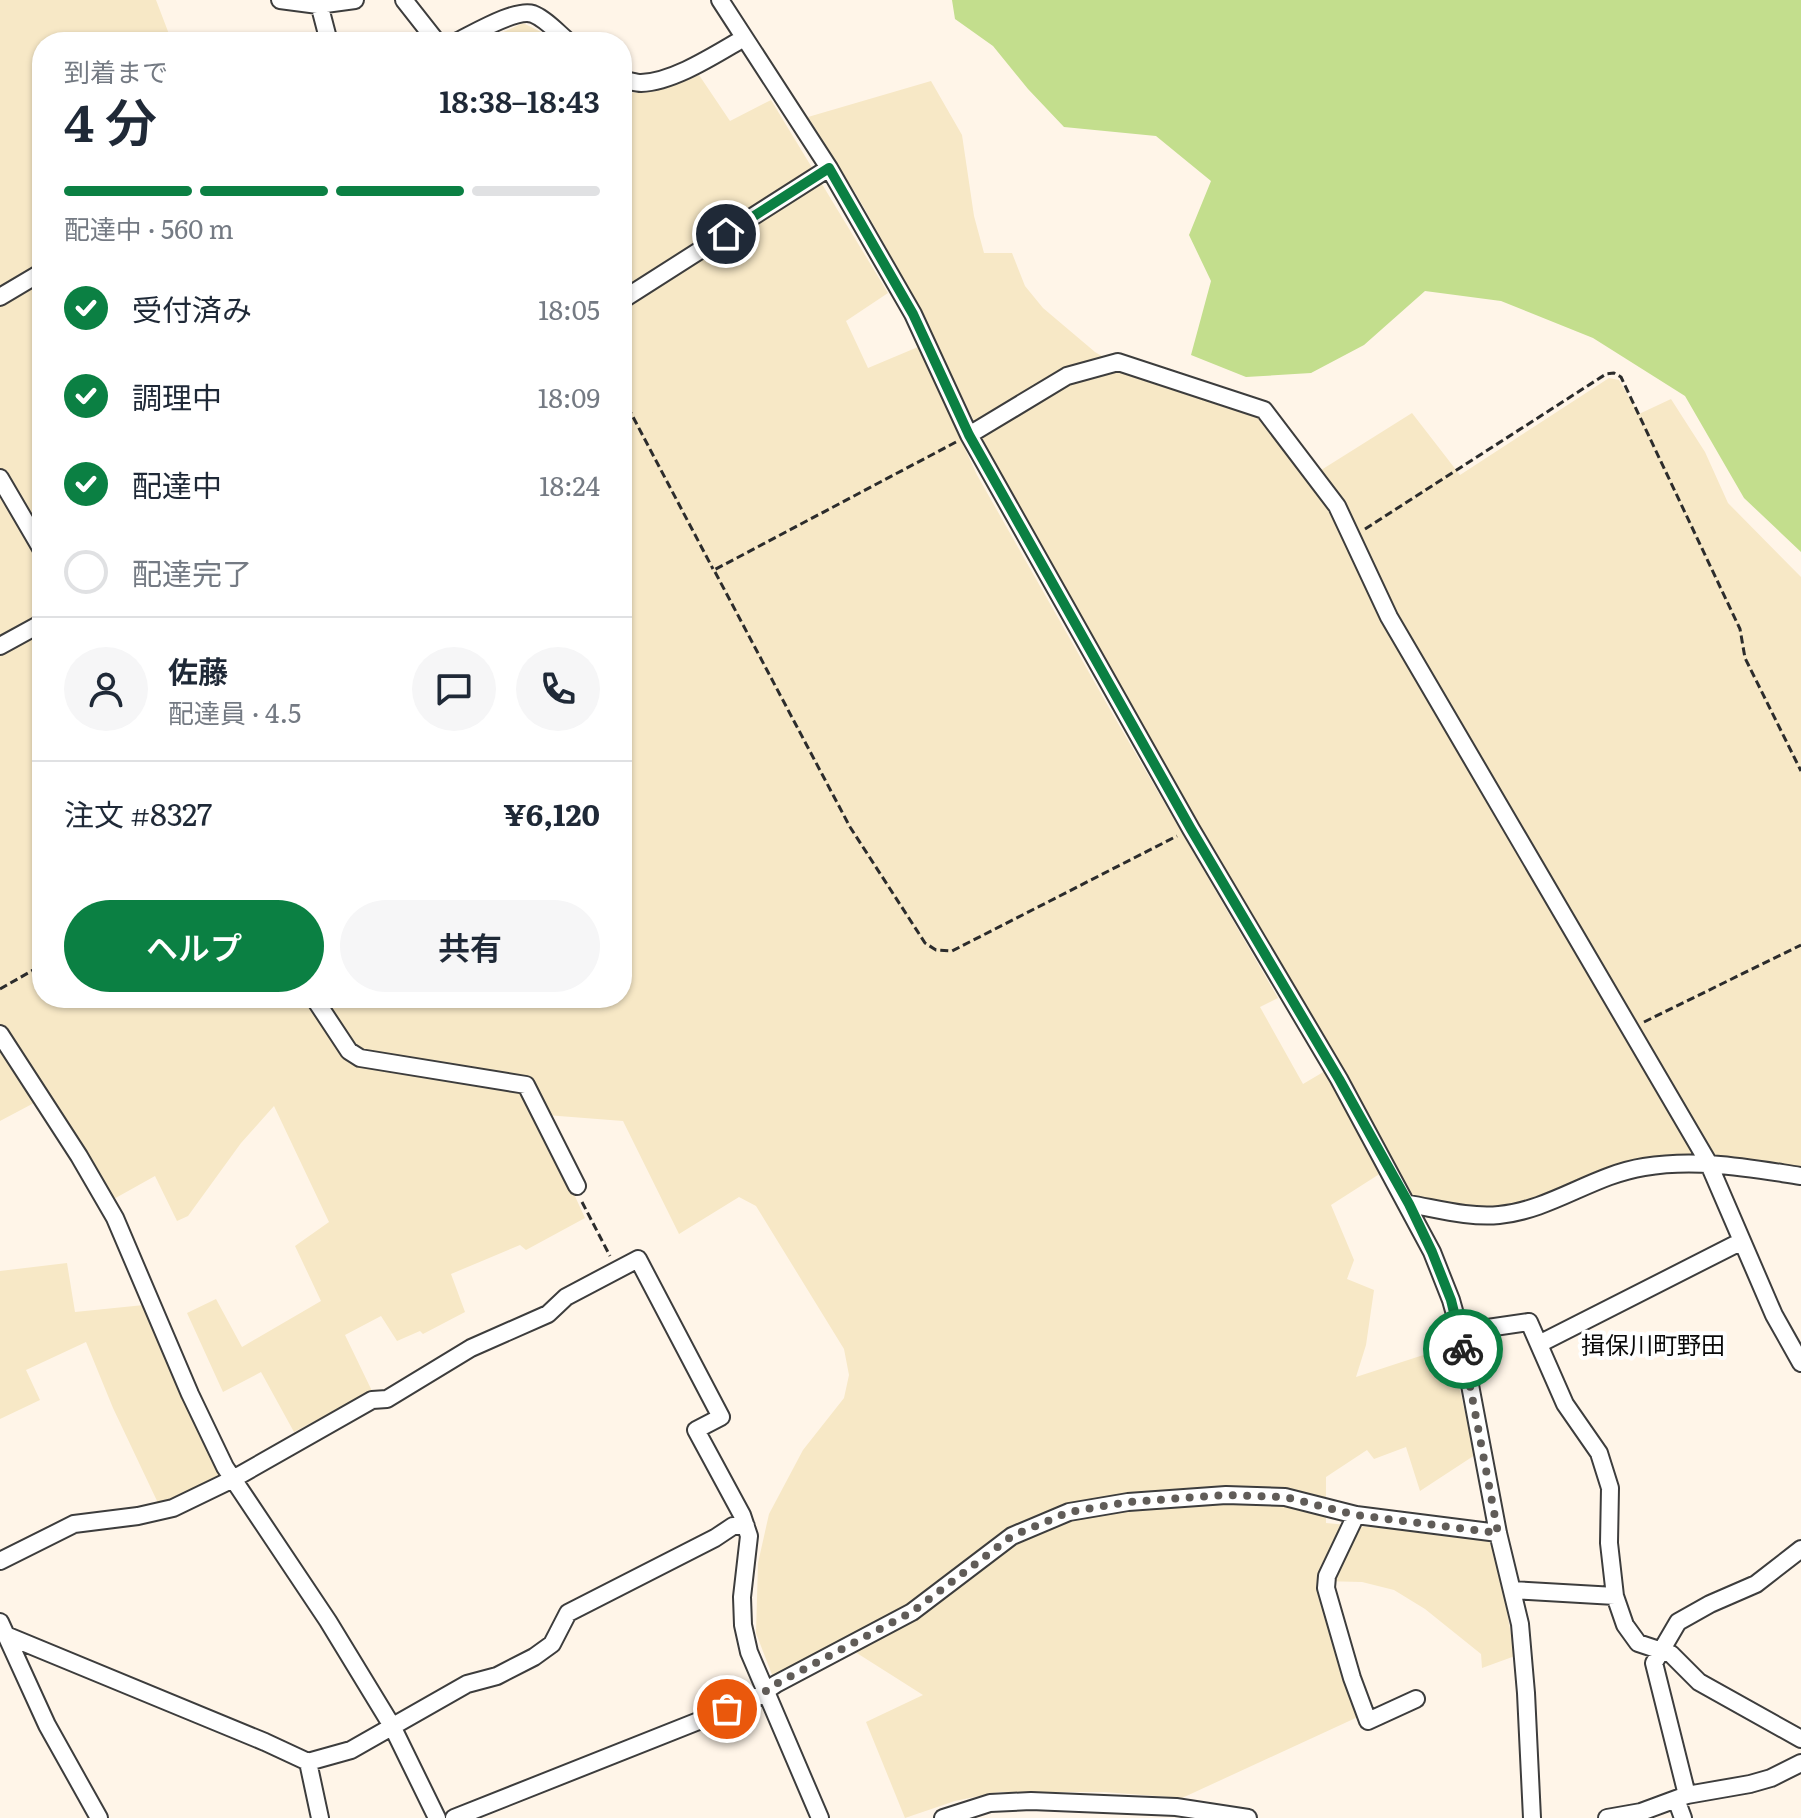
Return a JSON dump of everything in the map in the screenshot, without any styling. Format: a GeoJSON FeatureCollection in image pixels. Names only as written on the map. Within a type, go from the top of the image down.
{"type":"FeatureCollection","features":[{"type":"Feature","properties":{"kind":"street"},"geometry":{"type":"LineString","coordinates":[[280,0],[355,0]]}},
{"type":"Feature","properties":{"kind":"street"},"geometry":{"type":"LineString","coordinates":[[404,0],[429,32]]}},
{"type":"Feature","properties":{"kind":"street"},"geometry":{"type":"LineString","coordinates":[[720,0],[829,168],[913,314],[969,435],[1191,829],[1339,1079],[1409,1204],[1442,1276],[1460,1332],[1498,1533],[1520,1624],[1532,1818]]}},
{"type":"Feature","properties":{"kind":"street"},"geometry":{"type":"LineString","coordinates":[[318,2],[326,32]]}},
{"type":"Feature","properties":{"kind":"street"},"geometry":{"type":"LineString","coordinates":[[477,32],[516,14],[530,13],[557,32]]}},
{"type":"Feature","properties":{"kind":"street"},"geometry":{"type":"LineString","coordinates":[[632,82],[641,83],[664,77],[698,64],[744,38]]}},
{"type":"Feature","properties":{"kind":"street"},"geometry":{"type":"LineString","coordinates":[[632,294],[829,168]]}},
{"type":"Feature","properties":{"kind":"street"},"geometry":{"type":"LineString","coordinates":[[0,297],[32,278]]}},
{"type":"Feature","properties":{"kind":"street"},"geometry":{"type":"LineString","coordinates":[[969,435],[1067,376],[1118,362],[1264,410],[1337,506],[1389,617],[1708,1162],[1774,1315],[1801,1363]]}},
{"type":"Feature","properties":{"kind":"street"},"geometry":{"type":"LineString","coordinates":[[0,478],[32,533]]}},
{"type":"Feature","properties":{"kind":"street"},"geometry":{"type":"LineString","coordinates":[[0,646],[32,628]]}},
{"type":"Feature","properties":{"kind":"street"},"geometry":{"type":"LineString","coordinates":[[321,1008],[349,1051],[360,1058],[526,1085],[577,1186]]}},
{"type":"Feature","properties":{"kind":"street"},"geometry":{"type":"LineString","coordinates":[[0,1034],[115,1218],[190,1394],[233,1479],[328,1621],[392,1726],[437,1818]]}},
{"type":"Feature","properties":{"kind":"street"},"geometry":{"type":"LineString","coordinates":[[1409,1204],[1479,1216],[1500,1215],[1532,1209],[1614,1174],[1677,1162],[1708,1162],[1801,1176]]}},
{"type":"Feature","properties":{"kind":"street"},"geometry":{"type":"LineString","coordinates":[[1541,1343],[1742,1241]]}},
{"type":"Feature","properties":{"kind":"street"},"geometry":{"type":"LineString","coordinates":[[0,1561],[74,1524],[173,1508],[233,1479],[372,1400],[387,1399],[471,1348],[548,1314],[566,1297],[638,1259],[721,1417],[696,1430],[749,1536],[742,1597],[743,1625],[749,1652],[820,1818]]}},
{"type":"Feature","properties":{"kind":"street"},"geometry":{"type":"LineString","coordinates":[[1460,1332],[1529,1322],[1541,1343],[1565,1404],[1599,1453],[1610,1488],[1609,1543],[1615,1596],[1625,1625],[1638,1643],[1671,1654],[1699,1682],[1801,1739]]}},
{"type":"Feature","properties":{"kind":"street"},"geometry":{"type":"LineString","coordinates":[[454,1818],[754,1699],[912,1612],[1012,1536],[1069,1512],[1107,1504],[1226,1495],[1285,1497],[1356,1515],[1498,1533]]}},
{"type":"Feature","properties":{"kind":"street"},"geometry":{"type":"LineString","coordinates":[[1356,1515],[1327,1576],[1326,1588],[1352,1678],[1368,1721],[1416,1699]]}},
{"type":"Feature","properties":{"kind":"street"},"geometry":{"type":"LineString","coordinates":[[4,1629],[308,1762],[351,1750],[467,1684],[497,1676],[534,1657],[552,1644],[568,1613],[733,1526],[746,1526]]}},
{"type":"Feature","properties":{"kind":"street"},"geometry":{"type":"LineString","coordinates":[[1683,1818],[1682,1797],[1654,1663],[1678,1622],[1756,1584],[1801,1549]]}},
{"type":"Feature","properties":{"kind":"street"},"geometry":{"type":"LineString","coordinates":[[1512,1590],[1615,1596]]}},
{"type":"Feature","properties":{"kind":"street"},"geometry":{"type":"LineString","coordinates":[[4,1629],[47,1725],[99,1818]]}},
{"type":"Feature","properties":{"kind":"street"},"geometry":{"type":"LineString","coordinates":[[308,1762],[320,1818]]}},
{"type":"Feature","properties":{"kind":"street"},"geometry":{"type":"LineString","coordinates":[[1607,1818],[1641,1812],[1682,1797],[1750,1784],[1771,1778],[1801,1763]]}},
{"type":"Feature","properties":{"kind":"street"},"geometry":{"type":"LineString","coordinates":[[943,1818],[990,1803],[1031,1801],[1176,1807],[1248,1818]]}},
{"type":"Feature","properties":{"kind":"path"},"geometry":{"type":"LineString","coordinates":[[1350,538],[1606,374],[1614,373],[1621,377],[1665,476],[1740,629],[1745,658],[1801,771]]}},
{"type":"Feature","properties":{"kind":"path"},"geometry":{"type":"LineString","coordinates":[[632,415],[850,827],[925,943],[936,950],[952,951],[969,944],[1191,829]]}},
{"type":"Feature","properties":{"kind":"path"},"geometry":{"type":"LineString","coordinates":[[714,570],[969,435]]}},
{"type":"Feature","properties":{"kind":"path"},"geometry":{"type":"LineString","coordinates":[[1630,1029],[1801,945]]}},
{"type":"Feature","properties":{"kind":"path"},"geometry":{"type":"LineString","coordinates":[[0,989],[32,971]]}},
{"type":"Feature","properties":{"kind":"path"},"geometry":{"type":"LineString","coordinates":[[577,1186],[618,1270]]}},
{"type":"Feature","properties":{"kind":"shaded area"},"geometry":{"type":"Polygon","coordinates":[[[0,0],[156,0],[168,32],[32,32],[32,1008],[632,1008],[632,93],[656,91],[699,75],[730,121],[771,100],[888,293],[846,321],[868,368],[918,347],[977,475],[1278,998],[1260,1007],[1303,1084],[1325,1071],[1381,1173],[1331,1205],[1354,1260],[1347,1279],[1374,1290],[1366,1345],[1356,1377],[1457,1344],[1457,1378],[1475,1455],[1420,1491],[1406,1447],[1374,1459],[1367,1450],[1326,1477],[1326,1523],[1487,1538],[1496,1552],[1515,1656],[1482,1668],[1481,1654],[1425,1609],[1394,1590],[1362,1582],[1321,1581],[1360,1716],[1182,1798],[1104,1792],[999,1792],[955,1801],[905,1818],[866,1722],[923,1695],[841,1643],[774,1680],[756,1633],[758,1563],[769,1514],[803,1450],[844,1398],[849,1375],[844,1349],[756,1206],[739,1197],[679,1234],[623,1121],[546,1115],[540,1120],[585,1218],[526,1250],[520,1245],[451,1274],[465,1312],[423,1334],[420,1331],[397,1341],[381,1316],[345,1335],[372,1391],[294,1432],[261,1372],[223,1392],[187,1313],[216,1299],[242,1347],[321,1301],[295,1246],[329,1222],[274,1106],[241,1143],[188,1216],[177,1221],[155,1176],[112,1200],[49,1095],[0,1121],[0,0]]]}},
{"type":"Feature","properties":{"kind":"shaded area"},"geometry":{"type":"Polygon","coordinates":[[[523,23],[541,32],[504,32],[523,23]]]}},
{"type":"Feature","properties":{"kind":"shaded area"},"geometry":{"type":"Polygon","coordinates":[[[931,81],[962,135],[974,216],[984,253],[1012,253],[1025,286],[1043,308],[1095,352],[1125,370],[1258,415],[1310,477],[1412,413],[1460,475],[1609,378],[1619,380],[1639,414],[1671,399],[1705,452],[1728,503],[1801,577],[1801,1169],[1720,1156],[1673,1158],[1526,1204],[1490,1209],[1411,1198],[999,473],[914,297],[808,117],[931,81]]]}},
{"type":"Feature","properties":{"kind":"shaded area"},"geometry":{"type":"Polygon","coordinates":[[[67,1263],[75,1312],[144,1305],[221,1474],[158,1503],[86,1342],[26,1370],[40,1400],[0,1419],[0,1271],[67,1263]]]}},
{"type":"Feature","properties":{"kind":"green space"},"geometry":{"type":"Polygon","coordinates":[[[952,0],[1801,0],[1801,552],[1744,498],[1685,396],[1593,338],[1501,301],[1425,291],[1364,345],[1311,373],[1246,377],[1191,355],[1211,281],[1189,235],[1211,181],[1156,136],[1064,127],[993,46],[955,19],[952,0]]]}},
{"type":"Feature","properties":{"kind":"way so far"},"geometry":{"type":"LineString","coordinates":[[727,1709],[754,1699],[776,1684],[912,1612],[1012,1536],[1069,1512],[1107,1504],[1226,1495],[1285,1497],[1356,1515],[1498,1533],[1463,1349]]}},
{"type":"Feature","properties":{"kind":"district","name":"揖保川町野田"},"geometry":{"type":"Point","coordinates":[1653,1346]}},
{"type":"Feature","properties":{"kind":"route"},"geometry":{"type":"LineString","coordinates":[[726,234],[829,168],[913,314],[969,435],[1191,829],[1409,1204],[1451,1300],[1463,1349]]}}]}
